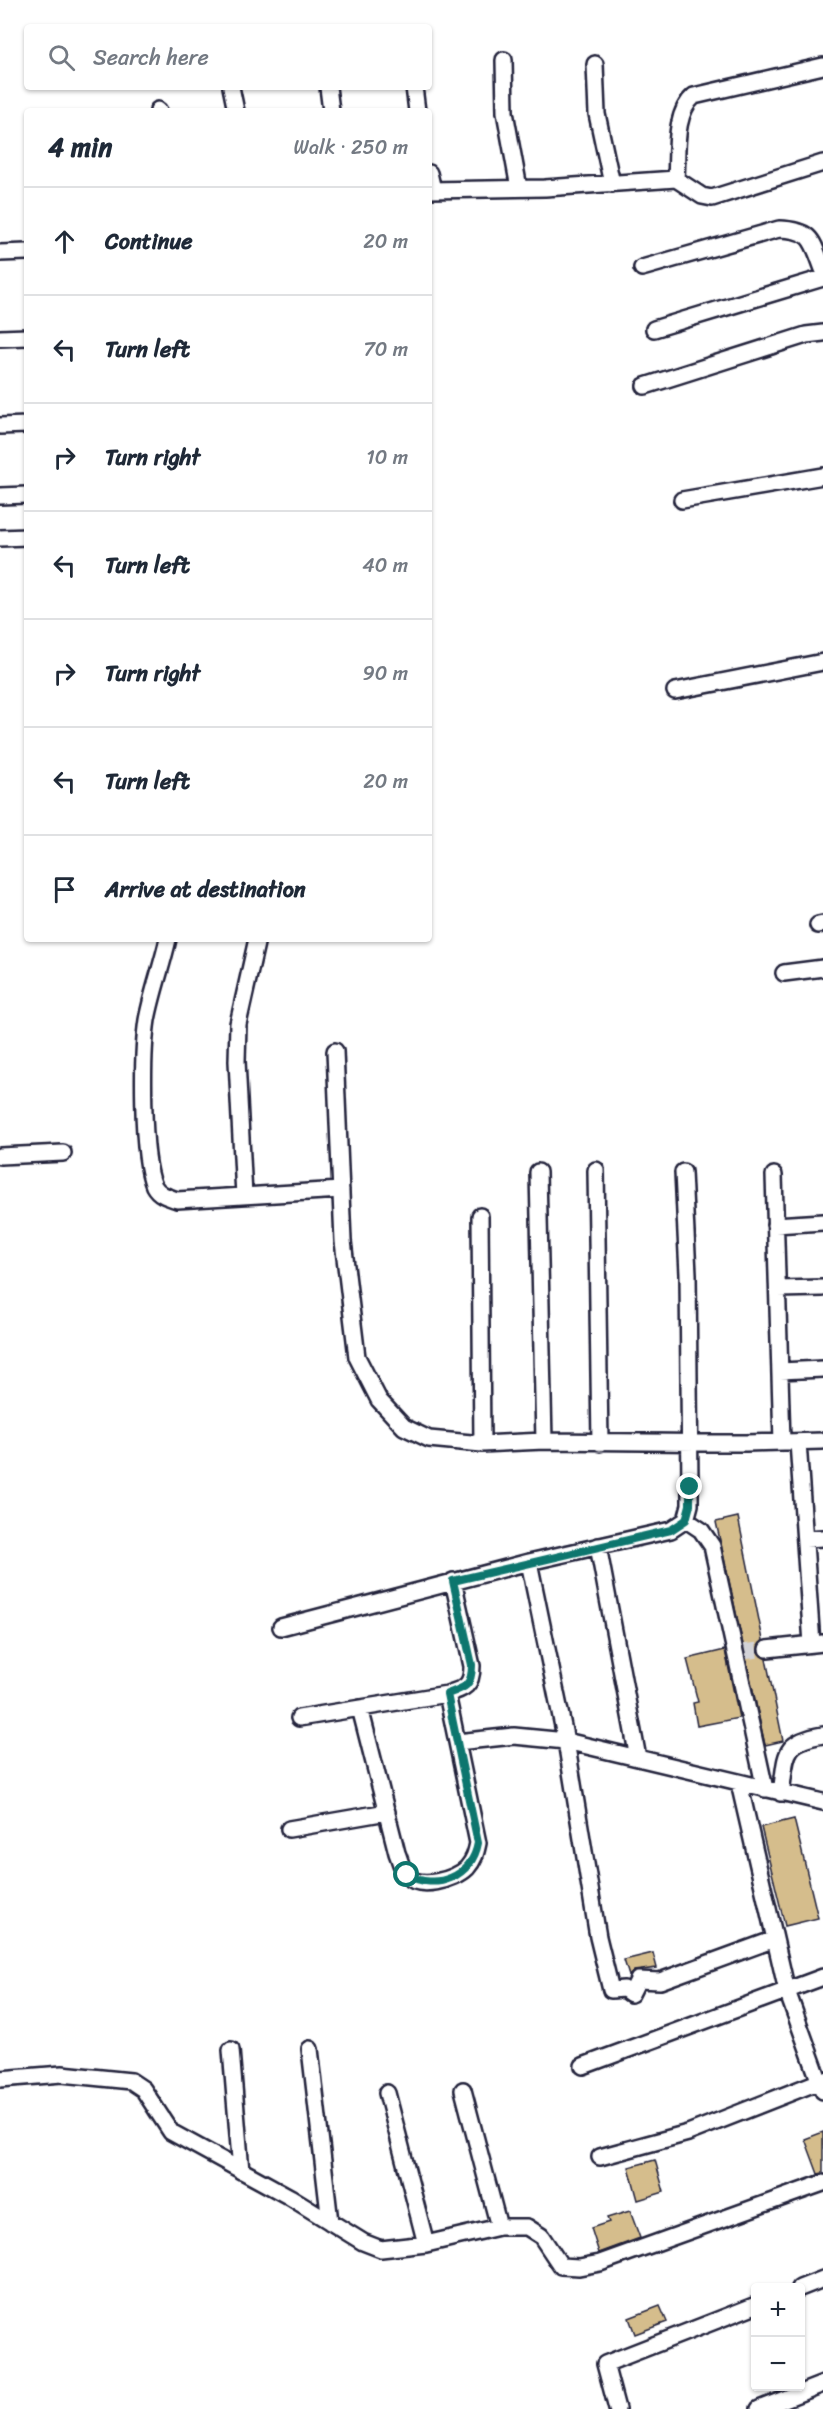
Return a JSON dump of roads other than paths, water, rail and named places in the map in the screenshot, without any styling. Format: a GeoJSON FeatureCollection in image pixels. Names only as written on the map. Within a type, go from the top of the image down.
{"type":"FeatureCollection","features":[{"type":"Feature","properties":{"kind":"street"},"geometry":{"type":"LineString","coordinates":[[504,60],[505,112],[519,188]]}},
{"type":"Feature","properties":{"kind":"street"},"geometry":{"type":"LineString","coordinates":[[595,64],[597,114],[612,184]]}},
{"type":"Feature","properties":{"kind":"street"},"geometry":{"type":"LineString","coordinates":[[676,179],[681,120],[685,104],[694,96],[823,66]]}},
{"type":"Feature","properties":{"kind":"street"},"geometry":{"type":"LineString","coordinates":[[232,90],[235,108]]}},
{"type":"Feature","properties":{"kind":"street"},"geometry":{"type":"LineString","coordinates":[[328,90],[331,108]]}},
{"type":"Feature","properties":{"kind":"street"},"geometry":{"type":"LineString","coordinates":[[414,90],[417,108]]}},
{"type":"Feature","properties":{"kind":"street"},"geometry":{"type":"LineString","coordinates":[[432,190],[612,184],[676,179],[702,196],[712,198],[823,163]]}},
{"type":"Feature","properties":{"kind":"street"},"geometry":{"type":"LineString","coordinates":[[642,268],[779,229],[800,230],[811,239],[823,269]]}},
{"type":"Feature","properties":{"kind":"street"},"geometry":{"type":"LineString","coordinates":[[0,253],[24,252]]}},
{"type":"Feature","properties":{"kind":"street"},"geometry":{"type":"LineString","coordinates":[[654,329],[823,278]]}},
{"type":"Feature","properties":{"kind":"street"},"geometry":{"type":"LineString","coordinates":[[645,386],[806,335],[823,333]]}},
{"type":"Feature","properties":{"kind":"street"},"geometry":{"type":"LineString","coordinates":[[0,338],[24,337]]}},
{"type":"Feature","properties":{"kind":"street"},"geometry":{"type":"LineString","coordinates":[[0,426],[24,425]]}},
{"type":"Feature","properties":{"kind":"street"},"geometry":{"type":"LineString","coordinates":[[682,500],[823,476]]}},
{"type":"Feature","properties":{"kind":"street"},"geometry":{"type":"LineString","coordinates":[[0,496],[24,495]]}},
{"type":"Feature","properties":{"kind":"street"},"geometry":{"type":"LineString","coordinates":[[0,538],[24,537]]}},
{"type":"Feature","properties":{"kind":"street"},"geometry":{"type":"LineString","coordinates":[[675,690],[823,662]]}},
{"type":"Feature","properties":{"kind":"street"},"geometry":{"type":"LineString","coordinates":[[167,942],[143,1047],[149,1165],[155,1187],[163,1196],[177,1200],[340,1190]]}},
{"type":"Feature","properties":{"kind":"street"},"geometry":{"type":"LineString","coordinates":[[244,1196],[237,1061],[238,1024],[256,942]]}},
{"type":"Feature","properties":{"kind":"street"},"geometry":{"type":"LineString","coordinates":[[784,974],[823,968]]}},
{"type":"Feature","properties":{"kind":"street"},"geometry":{"type":"LineString","coordinates":[[335,1051],[340,1190],[357,1357],[380,1400],[404,1426],[429,1440],[483,1444],[544,1441],[600,1443],[823,1441]]}},
{"type":"Feature","properties":{"kind":"street"},"geometry":{"type":"LineString","coordinates":[[0,1156],[63,1153]]}},
{"type":"Feature","properties":{"kind":"street"},"geometry":{"type":"LineString","coordinates":[[596,1170],[600,1443]]}},
{"type":"Feature","properties":{"kind":"street"},"geometry":{"type":"LineString","coordinates":[[538,1172],[544,1441]]}},
{"type":"Feature","properties":{"kind":"street"},"geometry":{"type":"LineString","coordinates":[[282,1627],[529,1562],[671,1530],[686,1520],[690,1505],[688,1274],[683,1172]]}},
{"type":"Feature","properties":{"kind":"street"},"geometry":{"type":"LineString","coordinates":[[774,1175],[782,1442]]}},
{"type":"Feature","properties":{"kind":"street"},"geometry":{"type":"LineString","coordinates":[[480,1216],[483,1444]]}},
{"type":"Feature","properties":{"kind":"street"},"geometry":{"type":"LineString","coordinates":[[775,1225],[823,1222]]}},
{"type":"Feature","properties":{"kind":"street"},"geometry":{"type":"LineString","coordinates":[[778,1289],[823,1288]]}},
{"type":"Feature","properties":{"kind":"street"},"geometry":{"type":"LineString","coordinates":[[780,1371],[823,1369]]}},
{"type":"Feature","properties":{"kind":"street"},"geometry":{"type":"LineString","coordinates":[[767,1649],[818,1643],[805,1539],[798,1442]]}},
{"type":"Feature","properties":{"kind":"street"},"geometry":{"type":"LineString","coordinates":[[686,1520],[701,1530],[712,1546],[738,1653],[765,1789]]}},
{"type":"Feature","properties":{"kind":"street"},"geometry":{"type":"LineString","coordinates":[[805,1539],[823,1538]]}},
{"type":"Feature","properties":{"kind":"street"},"geometry":{"type":"LineString","coordinates":[[597,1546],[638,1758]]}},
{"type":"Feature","properties":{"kind":"street"},"geometry":{"type":"LineString","coordinates":[[529,1562],[566,1741],[598,1937],[611,1990],[624,1989],[631,1994],[638,1980],[660,1981],[775,1939]]}},
{"type":"Feature","properties":{"kind":"street"},"geometry":{"type":"LineString","coordinates":[[299,1718],[447,1694],[467,1688],[472,1679],[472,1665],[453,1581]]}},
{"type":"Feature","properties":{"kind":"street"},"geometry":{"type":"LineString","coordinates":[[360,1708],[397,1853],[407,1875],[421,1883],[445,1879],[465,1870],[475,1858],[478,1843],[447,1694]]}},
{"type":"Feature","properties":{"kind":"street"},"geometry":{"type":"LineString","coordinates":[[781,1793],[787,1756],[791,1747],[800,1739],[823,1735]]}},
{"type":"Feature","properties":{"kind":"street"},"geometry":{"type":"LineString","coordinates":[[457,1742],[514,1736],[566,1741],[823,1802]]}},
{"type":"Feature","properties":{"kind":"street"},"geometry":{"type":"LineString","coordinates":[[600,2157],[688,2133],[822,2084],[787,1991],[739,1783]]}},
{"type":"Feature","properties":{"kind":"street"},"geometry":{"type":"LineString","coordinates":[[289,1829],[387,1812]]}},
{"type":"Feature","properties":{"kind":"street"},"geometry":{"type":"LineString","coordinates":[[583,2066],[823,1977]]}},
{"type":"Feature","properties":{"kind":"street"},"geometry":{"type":"LineString","coordinates":[[310,2049],[330,2222]]}},
{"type":"Feature","properties":{"kind":"street"},"geometry":{"type":"LineString","coordinates":[[231,2050],[242,2171]]}},
{"type":"Feature","properties":{"kind":"street"},"geometry":{"type":"LineString","coordinates":[[0,2079],[62,2074],[131,2081],[143,2089],[159,2118],[171,2132],[363,2242],[381,2249],[426,2244],[499,2227],[527,2227],[541,2236],[561,2266],[579,2267],[612,2259],[823,2183]]}},
{"type":"Feature","properties":{"kind":"street"},"geometry":{"type":"LineString","coordinates":[[463,2090],[499,2227]]}},
{"type":"Feature","properties":{"kind":"street"},"geometry":{"type":"LineString","coordinates":[[387,2093],[426,2244]]}},
{"type":"Feature","properties":{"kind":"street"},"geometry":{"type":"LineString","coordinates":[[805,2286],[823,2279]]}},
{"type":"Feature","properties":{"kind":"street"},"geometry":{"type":"LineString","coordinates":[[617,2409],[605,2364],[751,2307]]}},
{"type":"Feature","properties":{"kind":"street"},"geometry":{"type":"LineString","coordinates":[[759,2409],[823,2384]]}},
{"type":"Feature","properties":{"kind":"tunnel"},"geometry":{"type":"LineString","coordinates":[[742,1652],[767,1649]]}}]}
